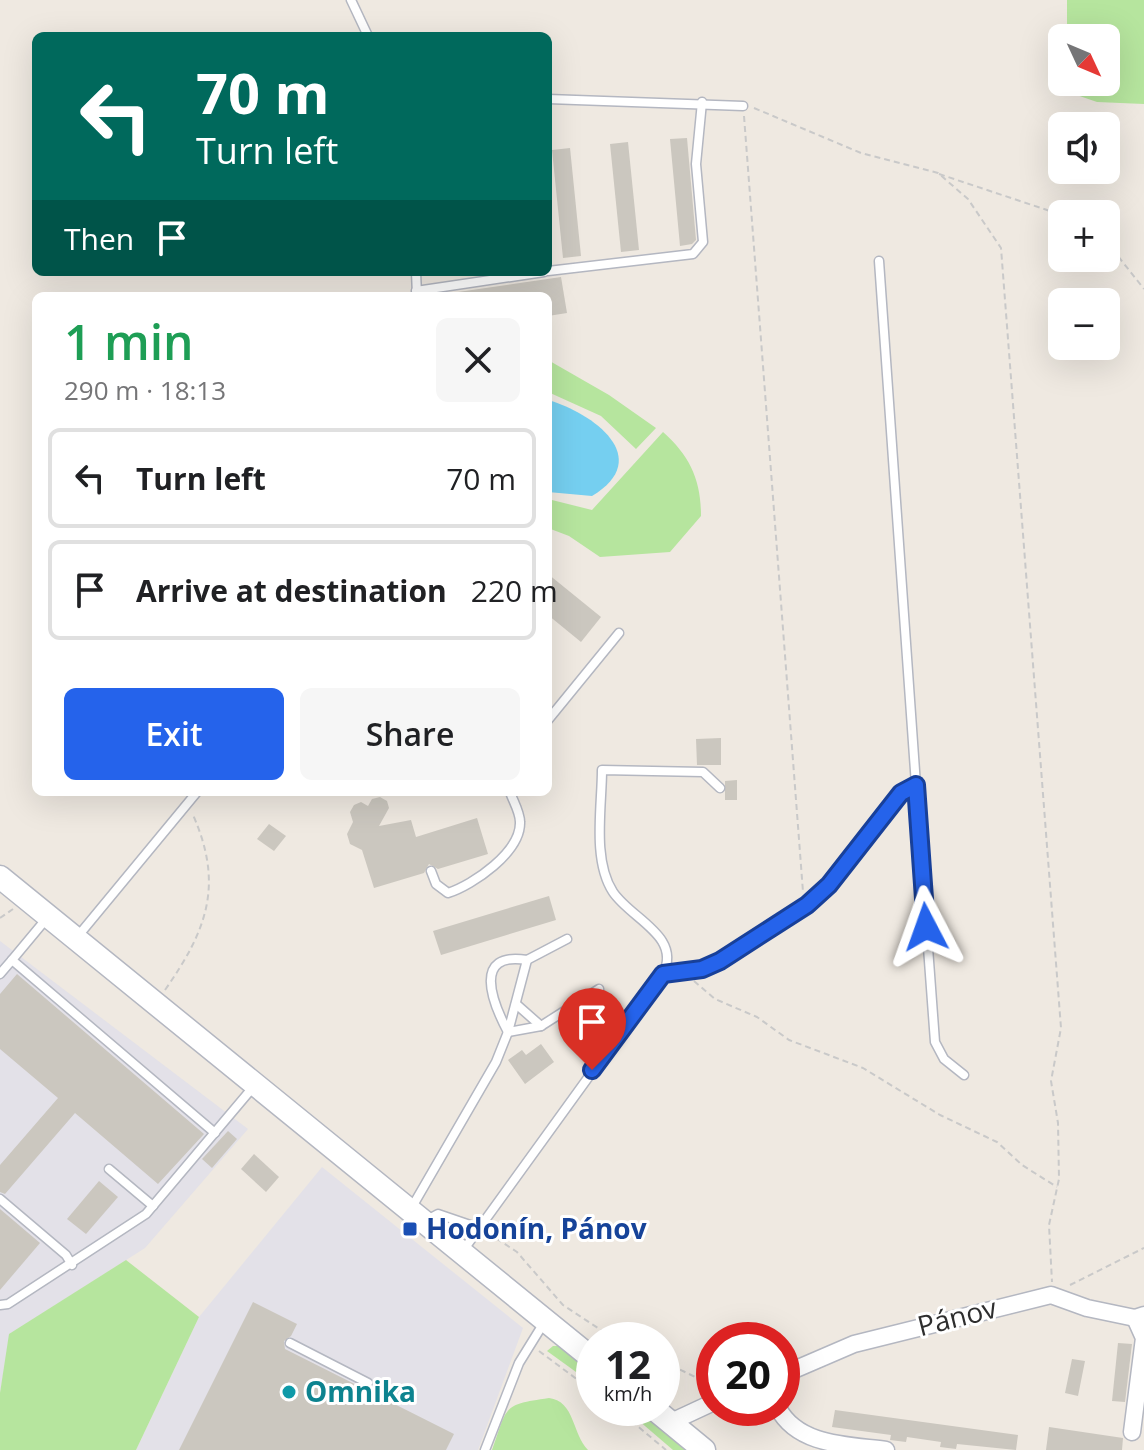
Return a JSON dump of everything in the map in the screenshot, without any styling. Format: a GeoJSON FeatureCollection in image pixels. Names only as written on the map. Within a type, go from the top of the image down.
{"type":"FeatureCollection","features":[{"type":"Feature","properties":{"kind":"main road"},"geometry":{"type":"LineString","coordinates":[[0,877],[576,1345]]}},
{"type":"Feature","properties":{"kind":"main road"},"geometry":{"type":"LineString","coordinates":[[675,1426],[704,1450]]}},
{"type":"Feature","properties":{"kind":"street"},"geometry":{"type":"LineString","coordinates":[[1051,1295],[1087,1308],[1140,1316],[1144,1338],[1132,1432]]}},
{"type":"Feature","properties":{"kind":"street","name":"Pánov"},"geometry":{"type":"LineString","coordinates":[[800,1367],[854,1344],[1051,1295]]}},
{"type":"Feature","properties":{"kind":"street"},"geometry":{"type":"LineString","coordinates":[[791,1426],[794,1431],[827,1446],[886,1450]]}},
{"type":"Feature","properties":{"kind":"lane"},"geometry":{"type":"LineString","coordinates":[[351,0],[366,32]]}},
{"type":"Feature","properties":{"kind":"lane"},"geometry":{"type":"LineString","coordinates":[[552,99],[702,102],[743,106]]}},
{"type":"Feature","properties":{"kind":"lane"},"geometry":{"type":"LineString","coordinates":[[552,271],[693,254],[700,249],[703,242],[696,164],[702,102]]}},
{"type":"Feature","properties":{"kind":"lane"},"geometry":{"type":"LineString","coordinates":[[879,261],[935,1042],[944,1059],[964,1075]]}},
{"type":"Feature","properties":{"kind":"lane"},"geometry":{"type":"LineString","coordinates":[[423,292],[521,276]]}},
{"type":"Feature","properties":{"kind":"lane"},"geometry":{"type":"LineString","coordinates":[[552,715],[619,633]]}},
{"type":"Feature","properties":{"kind":"lane"},"geometry":{"type":"LineString","coordinates":[[461,1252],[669,962],[667,947],[617,898],[607,881],[603,855],[602,770],[703,772],[720,788]]}},
{"type":"Feature","properties":{"kind":"lane"},"geometry":{"type":"LineString","coordinates":[[663,974],[702,969],[734,955],[804,907],[829,885],[901,793],[916,785]]}},
{"type":"Feature","properties":{"kind":"lane"},"geometry":{"type":"LineString","coordinates":[[75,939],[194,796]]}},
{"type":"Feature","properties":{"kind":"lane"},"geometry":{"type":"LineString","coordinates":[[431,871],[436,884],[448,893],[485,875],[518,833],[520,820],[511,796]]}},
{"type":"Feature","properties":{"kind":"lane"},"geometry":{"type":"LineString","coordinates":[[0,974],[49,916]]}},
{"type":"Feature","properties":{"kind":"lane"},"geometry":{"type":"LineString","coordinates":[[508,1032],[498,1011],[492,971],[507,957],[527,960],[567,939]]}},
{"type":"Feature","properties":{"kind":"lane"},"geometry":{"type":"LineString","coordinates":[[12,960],[215,1133]]}},
{"type":"Feature","properties":{"kind":"lane"},"geometry":{"type":"LineString","coordinates":[[417,1217],[496,1062],[508,1032],[527,960]]}},
{"type":"Feature","properties":{"kind":"lane"},"geometry":{"type":"LineString","coordinates":[[508,1032],[541,1026],[599,989]]}},
{"type":"Feature","properties":{"kind":"lane"},"geometry":{"type":"LineString","coordinates":[[516,1004],[541,1026]]}},
{"type":"Feature","properties":{"kind":"lane"},"geometry":{"type":"LineString","coordinates":[[0,1305],[8,1304],[127,1229],[153,1206],[254,1085]]}},
{"type":"Feature","properties":{"kind":"lane"},"geometry":{"type":"LineString","coordinates":[[109,1169],[153,1206]]}},
{"type":"Feature","properties":{"kind":"lane"},"geometry":{"type":"LineString","coordinates":[[0,1199],[66,1255],[72,1265]]}},
{"type":"Feature","properties":{"kind":"lane"},"geometry":{"type":"LineString","coordinates":[[417,1217],[438,1214],[476,1227]]}},
{"type":"Feature","properties":{"kind":"lane"},"geometry":{"type":"LineString","coordinates":[[485,1450],[529,1343],[545,1320]]}},
{"type":"Feature","properties":{"kind":"lane"},"geometry":{"type":"LineString","coordinates":[[290,1343],[368,1383]]}},
{"type":"Feature","properties":{"kind":"path"},"geometry":{"type":"LineString","coordinates":[[804,907],[743,106],[786,119],[861,153],[938,173],[1048,210]]}},
{"type":"Feature","properties":{"kind":"path"},"geometry":{"type":"LineString","coordinates":[[938,173],[968,199],[1001,248],[1061,1028],[1051,1081],[1058,1133],[1057,1187],[1049,1225],[1051,1295],[1144,1248]]}},
{"type":"Feature","properties":{"kind":"path"},"geometry":{"type":"LineString","coordinates":[[1120,259],[1144,289]]}},
{"type":"Feature","properties":{"kind":"path"},"geometry":{"type":"LineString","coordinates":[[155,1004],[199,937],[212,887],[198,824],[188,803]]}},
{"type":"Feature","properties":{"kind":"path"},"geometry":{"type":"LineString","coordinates":[[684,972],[715,999],[757,1017],[789,1040],[863,1068],[940,1115],[997,1142],[1034,1174],[1057,1187]]}},
{"type":"Feature","properties":{"kind":"path"},"geometry":{"type":"LineString","coordinates":[[476,1227],[511,1246],[563,1305],[589,1322]]}},
{"type":"Feature","properties":{"kind":"path"},"geometry":{"type":"LineString","coordinates":[[529,1343],[576,1378]]}},
{"type":"Feature","properties":{"kind":"path"},"geometry":{"type":"LineString","coordinates":[[637,1426],[666,1450]]}},
{"type":"Feature","properties":{"kind":"shaded area"},"geometry":{"type":"Polygon","coordinates":[[[0,941],[248,1129],[145,1248],[10,1334],[0,1393],[0,941]]]}},
{"type":"Feature","properties":{"kind":"shaded area"},"geometry":{"type":"Polygon","coordinates":[[[322,1167],[523,1328],[478,1450],[136,1450],[199,1317],[322,1167]]]}},
{"type":"Feature","properties":{"kind":"green space"},"geometry":{"type":"Polygon","coordinates":[[[1067,0],[1144,0],[1144,104],[1097,102],[1080,96],[1120,96],[1120,24],[1067,24],[1067,0]]]}},
{"type":"Feature","properties":{"kind":"green space"},"geometry":{"type":"Polygon","coordinates":[[[552,362],[609,395],[656,428],[636,449],[601,416],[552,394],[552,362]]]}},
{"type":"Feature","properties":{"kind":"green space"},"geometry":{"type":"Polygon","coordinates":[[[663,432],[680,450],[692,470],[699,491],[701,516],[670,552],[600,557],[569,536],[552,530],[552,500],[592,510],[663,432]]]}},
{"type":"Feature","properties":{"kind":"green space"},"geometry":{"type":"Polygon","coordinates":[[[126,1260],[199,1317],[136,1450],[0,1450],[0,1393],[9,1334],[126,1260]]]}},
{"type":"Feature","properties":{"kind":"green space"},"geometry":{"type":"Polygon","coordinates":[[[553,1346],[560,1346],[576,1358],[576,1372],[547,1351],[553,1346]]]}},
{"type":"Feature","properties":{"kind":"green space"},"geometry":{"type":"Polygon","coordinates":[[[549,1398],[564,1405],[588,1450],[492,1450],[508,1410],[522,1403],[549,1398]]]}},
{"type":"Feature","properties":{"kind":"green space"},"geometry":{"type":"Polygon","coordinates":[[[645,1426],[660,1426],[688,1450],[673,1450],[645,1426]]]}},
{"type":"Feature","properties":{"kind":"water"},"geometry":{"type":"Polygon","coordinates":[[[552,401],[583,415],[598,426],[618,452],[618,467],[610,481],[592,496],[552,492],[552,401]]]}},
{"type":"Feature","properties":{"kind":"building"},"geometry":{"type":"Polygon","coordinates":[[[687,138],[696,240],[680,246],[670,139],[687,138]]]}},
{"type":"Feature","properties":{"kind":"building"},"geometry":{"type":"Polygon","coordinates":[[[628,142],[639,250],[621,252],[610,144],[628,142]]]}},
{"type":"Feature","properties":{"kind":"building"},"geometry":{"type":"Polygon","coordinates":[[[570,148],[581,256],[563,258],[552,150],[570,148]]]}},
{"type":"Feature","properties":{"kind":"building"},"geometry":{"type":"Polygon","coordinates":[[[561,277],[567,313],[552,315],[552,292],[458,292],[561,277]]]}},
{"type":"Feature","properties":{"kind":"building"},"geometry":{"type":"Polygon","coordinates":[[[552,577],[601,617],[581,642],[552,618],[552,577]]]}},
{"type":"Feature","properties":{"kind":"building"},"geometry":{"type":"Polygon","coordinates":[[[721,738],[721,765],[697,765],[696,739],[721,738]]]}},
{"type":"Feature","properties":{"kind":"building"},"geometry":{"type":"Polygon","coordinates":[[[737,780],[737,800],[725,800],[725,781],[737,780]]]}},
{"type":"Feature","properties":{"kind":"building"},"geometry":{"type":"Polygon","coordinates":[[[380,797],[387,801],[389,808],[379,826],[411,820],[416,837],[477,818],[488,854],[438,869],[429,864],[424,873],[374,888],[362,850],[350,844],[347,834],[353,822],[350,812],[354,805],[361,802],[368,806],[372,799],[380,797]]]}},
{"type":"Feature","properties":{"kind":"building"},"geometry":{"type":"Polygon","coordinates":[[[269,824],[286,836],[274,851],[257,839],[269,824]]]}},
{"type":"Feature","properties":{"kind":"building"},"geometry":{"type":"Polygon","coordinates":[[[549,896],[556,920],[441,955],[433,931],[549,896]]]}},
{"type":"Feature","properties":{"kind":"building"},"geometry":{"type":"Polygon","coordinates":[[[17,974],[204,1134],[158,1184],[75,1113],[5,1194],[0,1192],[0,1165],[58,1098],[0,1049],[0,994],[17,974]]]}},
{"type":"Feature","properties":{"kind":"building"},"geometry":{"type":"Polygon","coordinates":[[[541,1044],[554,1062],[525,1084],[508,1060],[522,1050],[526,1055],[541,1044]]]}},
{"type":"Feature","properties":{"kind":"building"},"geometry":{"type":"Polygon","coordinates":[[[228,1131],[237,1139],[212,1168],[202,1159],[228,1131]]]}},
{"type":"Feature","properties":{"kind":"building"},"geometry":{"type":"Polygon","coordinates":[[[254,1154],[279,1177],[266,1192],[241,1169],[254,1154]]]}},
{"type":"Feature","properties":{"kind":"building"},"geometry":{"type":"Polygon","coordinates":[[[99,1181],[118,1197],[86,1234],[67,1219],[99,1181]]]}},
{"type":"Feature","properties":{"kind":"building"},"geometry":{"type":"Polygon","coordinates":[[[0,1209],[40,1243],[0,1290],[0,1209]]]}},
{"type":"Feature","properties":{"kind":"building","name":"Omnika"},"geometry":{"type":"Polygon","coordinates":[[[253,1302],[297,1324],[291,1336],[284,1341],[285,1349],[454,1434],[446,1450],[179,1450],[253,1302]]]}},
{"type":"Feature","properties":{"kind":"building"},"geometry":{"type":"Polygon","coordinates":[[[1118,1343],[1132,1344],[1125,1402],[1112,1401],[1118,1343]]]}},
{"type":"Feature","properties":{"kind":"building"},"geometry":{"type":"Polygon","coordinates":[[[1072,1359],[1085,1361],[1078,1396],[1065,1393],[1072,1359]]]}},
{"type":"Feature","properties":{"kind":"building"},"geometry":{"type":"Polygon","coordinates":[[[835,1410],[1018,1435],[1016,1450],[957,1444],[956,1449],[940,1447],[941,1442],[907,1437],[906,1442],[890,1440],[891,1435],[832,1427],[835,1410]]]}},
{"type":"Feature","properties":{"kind":"building"},"geometry":{"type":"Polygon","coordinates":[[[1049,1427],[1123,1438],[1122,1450],[1046,1450],[1049,1427]]]}},
{"type":"Feature","properties":{"kind":"place","name":"Hodonín, Pánov"},"geometry":{"type":"Point","coordinates":[410,1229]}},
{"type":"Feature","properties":{"kind":"place","name":"Omnika"},"geometry":{"type":"Point","coordinates":[289,1392]}},
{"type":"Feature","properties":{"kind":"route"},"geometry":{"type":"LineString","coordinates":[[592,1070],[663,974],[702,969],[734,955],[807,905],[829,885],[901,793],[916,785],[926,927]]}}]}
